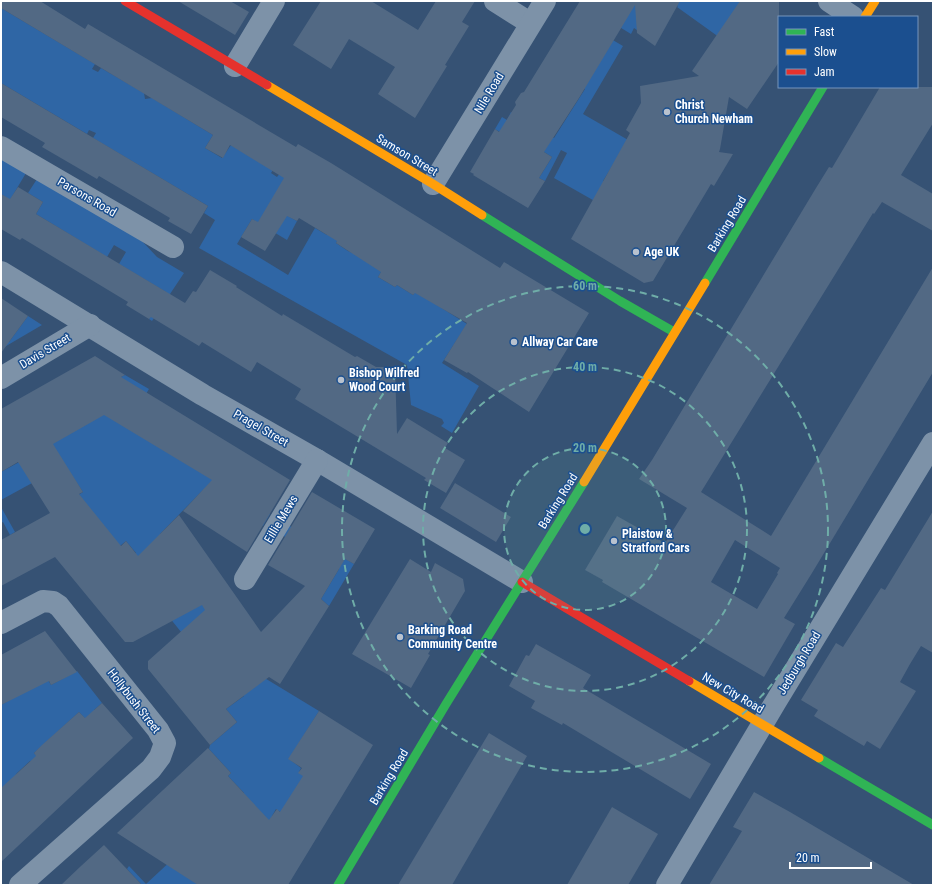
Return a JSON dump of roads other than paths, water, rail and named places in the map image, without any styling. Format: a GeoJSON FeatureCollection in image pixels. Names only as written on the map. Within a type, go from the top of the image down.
{"type":"FeatureCollection","features":[{"type":"Feature","properties":{"kind":"street","name":"Samson Street"},"geometry":{"type":"LineString","coordinates":[[125,1],[432,184],[620,302],[674,332]]}},
{"type":"Feature","properties":{"kind":"street"},"geometry":{"type":"LineString","coordinates":[[235,66],[274,1]]}},
{"type":"Feature","properties":{"kind":"street"},"geometry":{"type":"LineString","coordinates":[[495,1],[530,23]]}},
{"type":"Feature","properties":{"kind":"street","name":"Nile Road"},"geometry":{"type":"LineString","coordinates":[[432,184],[477,113],[530,23],[545,1]]}},
{"type":"Feature","properties":{"kind":"street"},"geometry":{"type":"LineString","coordinates":[[829,1],[852,16]]}},
{"type":"Feature","properties":{"kind":"street"},"geometry":{"type":"LineString","coordinates":[[866,16],[875,1]]}},
{"type":"Feature","properties":{"kind":"street","name":"Barking Road"},"geometry":{"type":"LineString","coordinates":[[338,885],[446,704],[616,432],[674,332],[728,246],[822,88]]}},
{"type":"Feature","properties":{"kind":"street","name":"Parsons Road"},"geometry":{"type":"LineString","coordinates":[[1,146],[173,247]]}},
{"type":"Feature","properties":{"kind":"street","name":"Pragel Street"},"geometry":{"type":"LineString","coordinates":[[1,272],[203,395],[522,582]]}},
{"type":"Feature","properties":{"kind":"street","name":"Davis Street"},"geometry":{"type":"LineString","coordinates":[[1,378],[90,325]]}},
{"type":"Feature","properties":{"kind":"street","name":"Jedburgh Road"},"geometry":{"type":"LineString","coordinates":[[667,885],[762,724],[933,443]]}},
{"type":"Feature","properties":{"kind":"street","name":"Eillie Mews"},"geometry":{"type":"LineString","coordinates":[[245,579],[316,460]]}},
{"type":"Feature","properties":{"kind":"street","name":"New City Road"},"geometry":{"type":"LineString","coordinates":[[522,582],[933,825]]}},
{"type":"Feature","properties":{"kind":"street","name":"Hollybush Street"},"geometry":{"type":"LineString","coordinates":[[1,623],[43,601],[53,602],[59,606],[158,730],[165,743],[160,757],[151,768],[20,885]]}},
{"type":"Feature","properties":{"kind":"place","name":"Christ Church Newham"},"geometry":{"type":"Point","coordinates":[667,112]}},
{"type":"Feature","properties":{"kind":"place","name":"Age UK"},"geometry":{"type":"Point","coordinates":[636,252]}},
{"type":"Feature","properties":{"kind":"place","name":"Allway Car Care"},"geometry":{"type":"Point","coordinates":[514,342]}},
{"type":"Feature","properties":{"kind":"place","name":"Bishop Wilfred Wood Court"},"geometry":{"type":"Point","coordinates":[341,380]}},
{"type":"Feature","properties":{"kind":"place","name":"Plaistow & Stratford Cars"},"geometry":{"type":"Point","coordinates":[614,541]}},
{"type":"Feature","properties":{"kind":"place","name":"Barking Road Community Centre"},"geometry":{"type":"Point","coordinates":[400,637]}}]}
